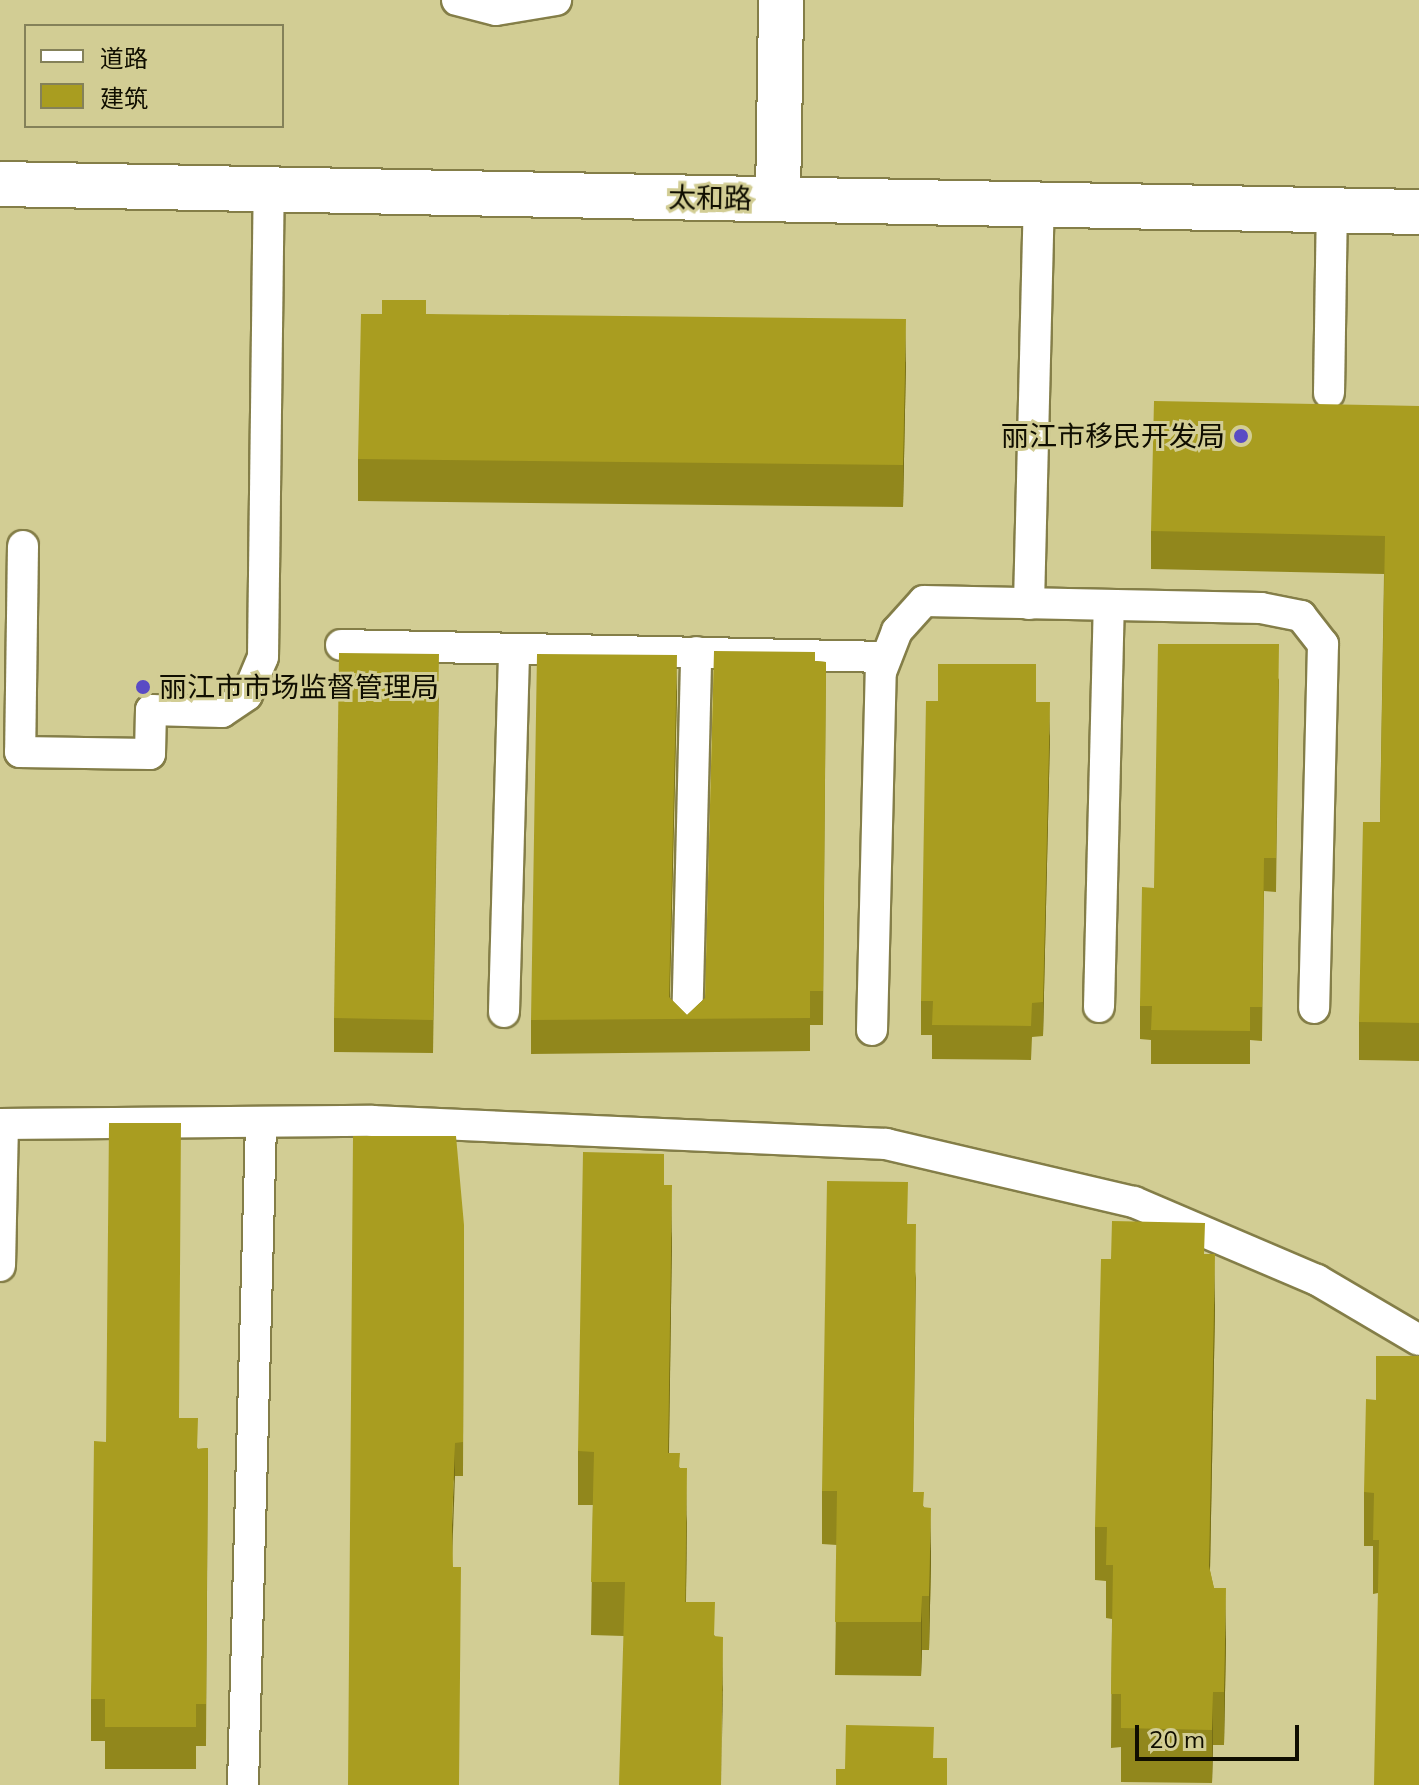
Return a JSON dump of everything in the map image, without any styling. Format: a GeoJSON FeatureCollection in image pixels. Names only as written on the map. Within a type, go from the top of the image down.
{"type":"FeatureCollection","features":[{"type":"Feature","properties":{"kind":"street"},"geometry":{"type":"LineString","coordinates":[[778,199],[781,0]]}},
{"type":"Feature","properties":{"kind":"street","name":"太和路"},"geometry":{"type":"LineString","coordinates":[[0,184],[1419,212]]}},
{"type":"Feature","properties":{"kind":"lane"},"geometry":{"type":"LineString","coordinates":[[457,0],[496,10],[556,0]]}},
{"type":"Feature","properties":{"kind":"lane"},"geometry":{"type":"LineString","coordinates":[[23,546],[20,752],[150,754],[151,710],[222,712],[247,695],[263,657],[269,189]]}},
{"type":"Feature","properties":{"kind":"lane"},"geometry":{"type":"LineString","coordinates":[[1029,604],[1039,204]]}},
{"type":"Feature","properties":{"kind":"lane"},"geometry":{"type":"LineString","coordinates":[[1329,393],[1332,210]]}},
{"type":"Feature","properties":{"kind":"lane"},"geometry":{"type":"LineString","coordinates":[[872,1030],[886,657],[897,631],[924,601],[1261,608],[1301,616],[1323,644],[1314,1008]]}},
{"type":"Feature","properties":{"kind":"lane"},"geometry":{"type":"LineString","coordinates":[[1099,1007],[1109,605]]}},
{"type":"Feature","properties":{"kind":"lane"},"geometry":{"type":"LineString","coordinates":[[341,645],[886,657]]}},
{"type":"Feature","properties":{"kind":"lane"},"geometry":{"type":"LineString","coordinates":[[504,1012],[514,649]]}},
{"type":"Feature","properties":{"kind":"lane"},"geometry":{"type":"LineString","coordinates":[[687,1031],[696,652]]}},
{"type":"Feature","properties":{"kind":"lane"},"geometry":{"type":"LineString","coordinates":[[243,1785],[261,1122]]}},
{"type":"Feature","properties":{"kind":"lane"},"geometry":{"type":"LineString","coordinates":[[0,1266],[2,1124],[261,1122],[797,1135],[975,1160],[1134,1202],[1227,1238],[1419,1340]]}},
{"type":"Feature","properties":{"kind":"building"},"geometry":{"type":"Polygon","coordinates":[[[382,300],[426,300],[426,314],[906,319],[903,465],[358,459],[361,314],[382,314],[382,300]]]}},
{"type":"Feature","properties":{"kind":"building"},"geometry":{"type":"Polygon","coordinates":[[[1154,401],[1419,406],[1419,1023],[1359,1022],[1363,822],[1380,822],[1385,536],[1151,531],[1154,401]]]}},
{"type":"Feature","properties":{"kind":"building"},"geometry":{"type":"Polygon","coordinates":[[[1158,644],[1279,644],[1276,858],[1264,858],[1262,1007],[1250,1007],[1250,1031],[1151,1030],[1152,1006],[1140,1006],[1142,887],[1154,888],[1158,644]]]}},
{"type":"Feature","properties":{"kind":"building"},"geometry":{"type":"Polygon","coordinates":[[[714,651],[815,652],[815,661],[826,662],[823,991],[810,991],[810,1018],[531,1020],[537,654],[677,655],[669,997],[687,1015],[705,998],[714,651]]]}},
{"type":"Feature","properties":{"kind":"building"},"geometry":{"type":"Polygon","coordinates":[[[339,653],[439,654],[433,1020],[334,1018],[339,653]]]}},
{"type":"Feature","properties":{"kind":"building"},"geometry":{"type":"Polygon","coordinates":[[[938,664],[1036,664],[1036,702],[1050,702],[1043,1002],[1032,1003],[1031,1026],[932,1025],[933,1001],[921,1001],[926,701],[938,701],[938,664]]]}},
{"type":"Feature","properties":{"kind":"building"},"geometry":{"type":"Polygon","coordinates":[[[109,1123],[181,1123],[179,1418],[198,1418],[197,1449],[208,1448],[206,1704],[196,1704],[196,1727],[105,1727],[105,1699],[91,1699],[94,1441],[106,1442],[109,1123]]]}},
{"type":"Feature","properties":{"kind":"building"},"geometry":{"type":"Polygon","coordinates":[[[353,1136],[456,1136],[464,1225],[463,1442],[455,1443],[452,1525],[453,1567],[461,1567],[459,1785],[348,1785],[353,1136]]]}},
{"type":"Feature","properties":{"kind":"building"},"geometry":{"type":"Polygon","coordinates":[[[583,1152],[664,1154],[664,1185],[672,1185],[668,1453],[680,1453],[679,1468],[687,1468],[685,1602],[715,1602],[714,1636],[723,1637],[721,1785],[619,1785],[625,1582],[591,1582],[594,1452],[578,1451],[583,1152]]]}},
{"type":"Feature","properties":{"kind":"building"},"geometry":{"type":"Polygon","coordinates":[[[827,1181],[908,1182],[907,1224],[916,1224],[913,1492],[924,1492],[923,1507],[931,1508],[929,1596],[922,1596],[921,1622],[835,1622],[837,1491],[822,1491],[827,1181]]]}},
{"type":"Feature","properties":{"kind":"building"},"geometry":{"type":"Polygon","coordinates":[[[1112,1221],[1205,1223],[1204,1254],[1215,1254],[1209,1566],[1214,1588],[1226,1588],[1224,1692],[1213,1692],[1212,1730],[1121,1728],[1121,1694],[1111,1694],[1113,1565],[1106,1565],[1107,1527],[1095,1527],[1101,1259],[1111,1259],[1112,1221]]]}},
{"type":"Feature","properties":{"kind":"building"},"geometry":{"type":"Polygon","coordinates":[[[1376,1356],[1419,1356],[1419,1785],[1374,1785],[1379,1540],[1373,1540],[1374,1493],[1364,1492],[1366,1399],[1376,1400],[1376,1356]]]}},
{"type":"Feature","properties":{"kind":"building"},"geometry":{"type":"Polygon","coordinates":[[[846,1725],[934,1727],[933,1758],[947,1758],[947,1785],[836,1785],[836,1769],[845,1769],[846,1725]]]}},
{"type":"Feature","properties":{"kind":"place","name":"丽江市移民开发局"},"geometry":{"type":"Point","coordinates":[1241,436]}},
{"type":"Feature","properties":{"kind":"place","name":"丽江市市场监督管理局"},"geometry":{"type":"Point","coordinates":[143,687]}}]}
